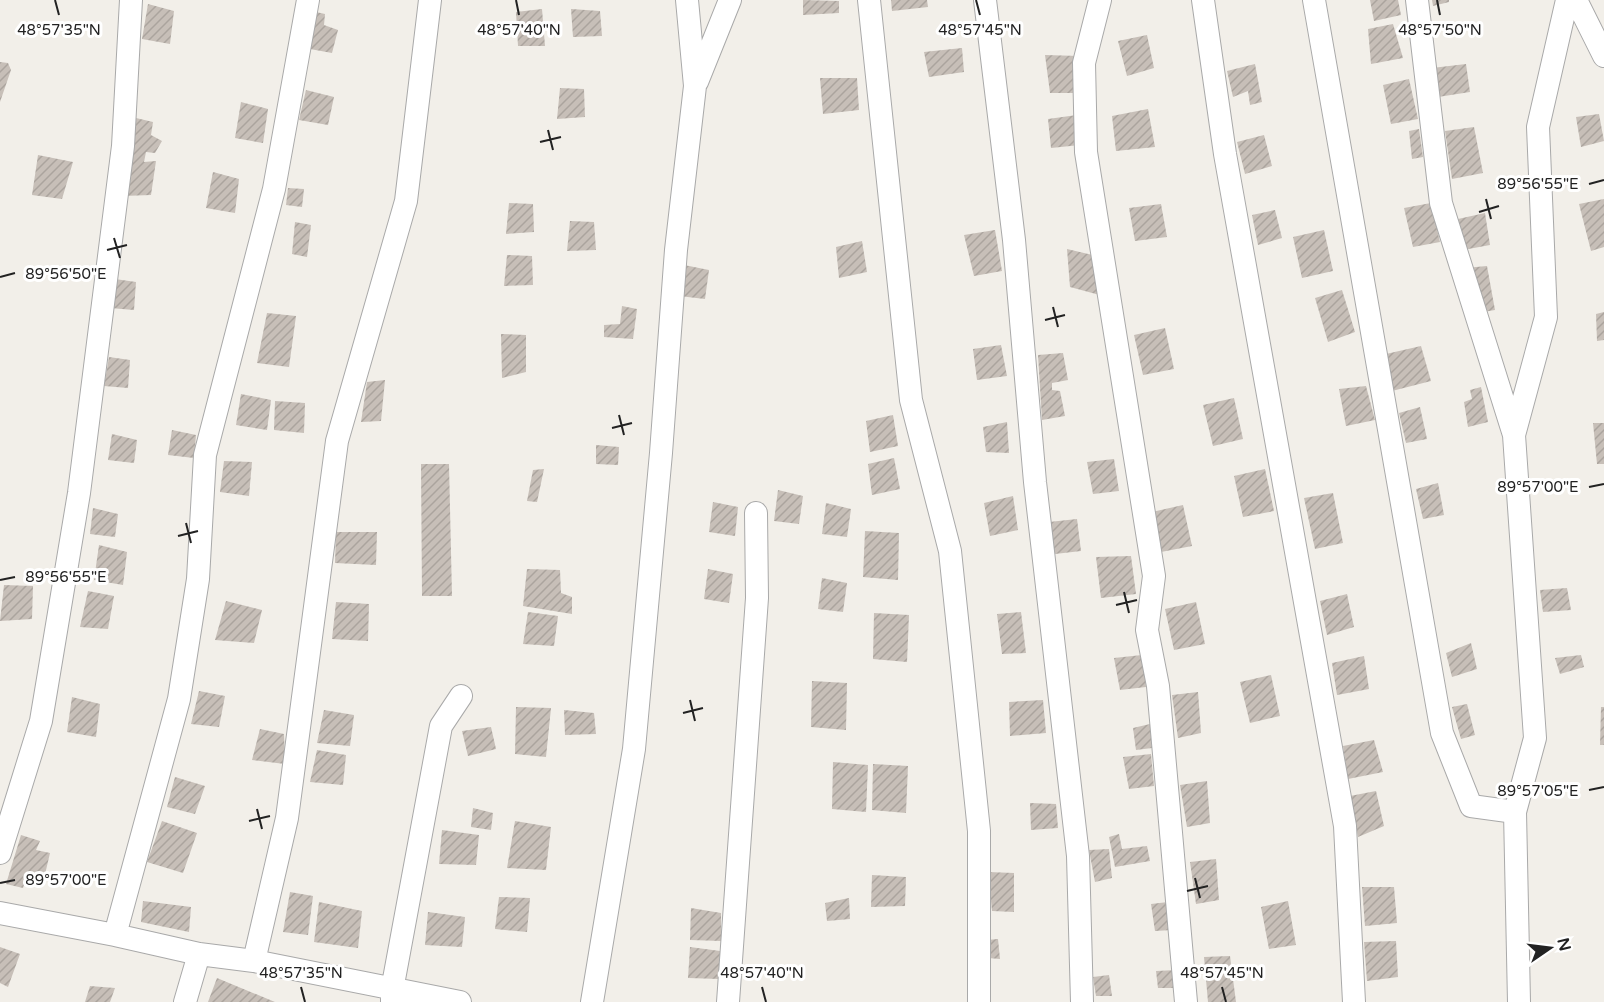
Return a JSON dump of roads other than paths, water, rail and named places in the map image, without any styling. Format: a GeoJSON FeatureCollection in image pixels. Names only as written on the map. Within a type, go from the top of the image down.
{"type":"FeatureCollection","features":[{"type":"Feature","properties":{"kind":"street"},"geometry":{"type":"LineString","coordinates":[[0,853],[40,720],[79,493],[123,146],[132,0]]}},
{"type":"Feature","properties":{"kind":"street"},"geometry":{"type":"LineString","coordinates":[[115,935],[179,699],[198,579],[205,455],[274,189],[308,0]]}},
{"type":"Feature","properties":{"kind":"street"},"geometry":{"type":"LineString","coordinates":[[254,961],[287,818],[337,441],[406,201],[430,0]]}},
{"type":"Feature","properties":{"kind":"street"},"geometry":{"type":"LineString","coordinates":[[592,1002],[634,749],[662,453],[676,250],[695,86],[687,0]]}},
{"type":"Feature","properties":{"kind":"street"},"geometry":{"type":"LineString","coordinates":[[695,86],[730,0]]}},
{"type":"Feature","properties":{"kind":"street"},"geometry":{"type":"LineString","coordinates":[[869,0],[911,400],[950,550],[979,831],[979,1002]]}},
{"type":"Feature","properties":{"kind":"street"},"geometry":{"type":"LineString","coordinates":[[985,0],[1014,240],[1035,482],[1078,856],[1082,1002]]}},
{"type":"Feature","properties":{"kind":"street"},"geometry":{"type":"LineString","coordinates":[[1100,0],[1084,63],[1086,153],[1154,576],[1147,630],[1158,686],[1186,1002]]}},
{"type":"Feature","properties":{"kind":"street"},"geometry":{"type":"LineString","coordinates":[[1203,0],[1225,154],[1345,826],[1354,1002]]}},
{"type":"Feature","properties":{"kind":"street"},"geometry":{"type":"LineString","coordinates":[[1314,0],[1442,733],[1471,806],[1515,812]]}},
{"type":"Feature","properties":{"kind":"street"},"geometry":{"type":"LineString","coordinates":[[1417,0],[1441,203],[1514,435],[1535,738],[1515,812],[1519,1002]]}},
{"type":"Feature","properties":{"kind":"street"},"geometry":{"type":"LineString","coordinates":[[1514,435],[1546,317],[1538,127],[1567,0]]}},
{"type":"Feature","properties":{"kind":"street"},"geometry":{"type":"LineString","coordinates":[[1576,0],[1604,56]]}},
{"type":"Feature","properties":{"kind":"street"},"geometry":{"type":"LineString","coordinates":[[728,1002],[757,598],[756,513]]}},
{"type":"Feature","properties":{"kind":"street"},"geometry":{"type":"LineString","coordinates":[[392,996],[441,726],[461,696]]}},
{"type":"Feature","properties":{"kind":"street"},"geometry":{"type":"LineString","coordinates":[[0,913],[199,954],[254,961],[392,996],[460,1002]]}},
{"type":"Feature","properties":{"kind":"street"},"geometry":{"type":"LineString","coordinates":[[184,1002],[199,954]]}}]}
